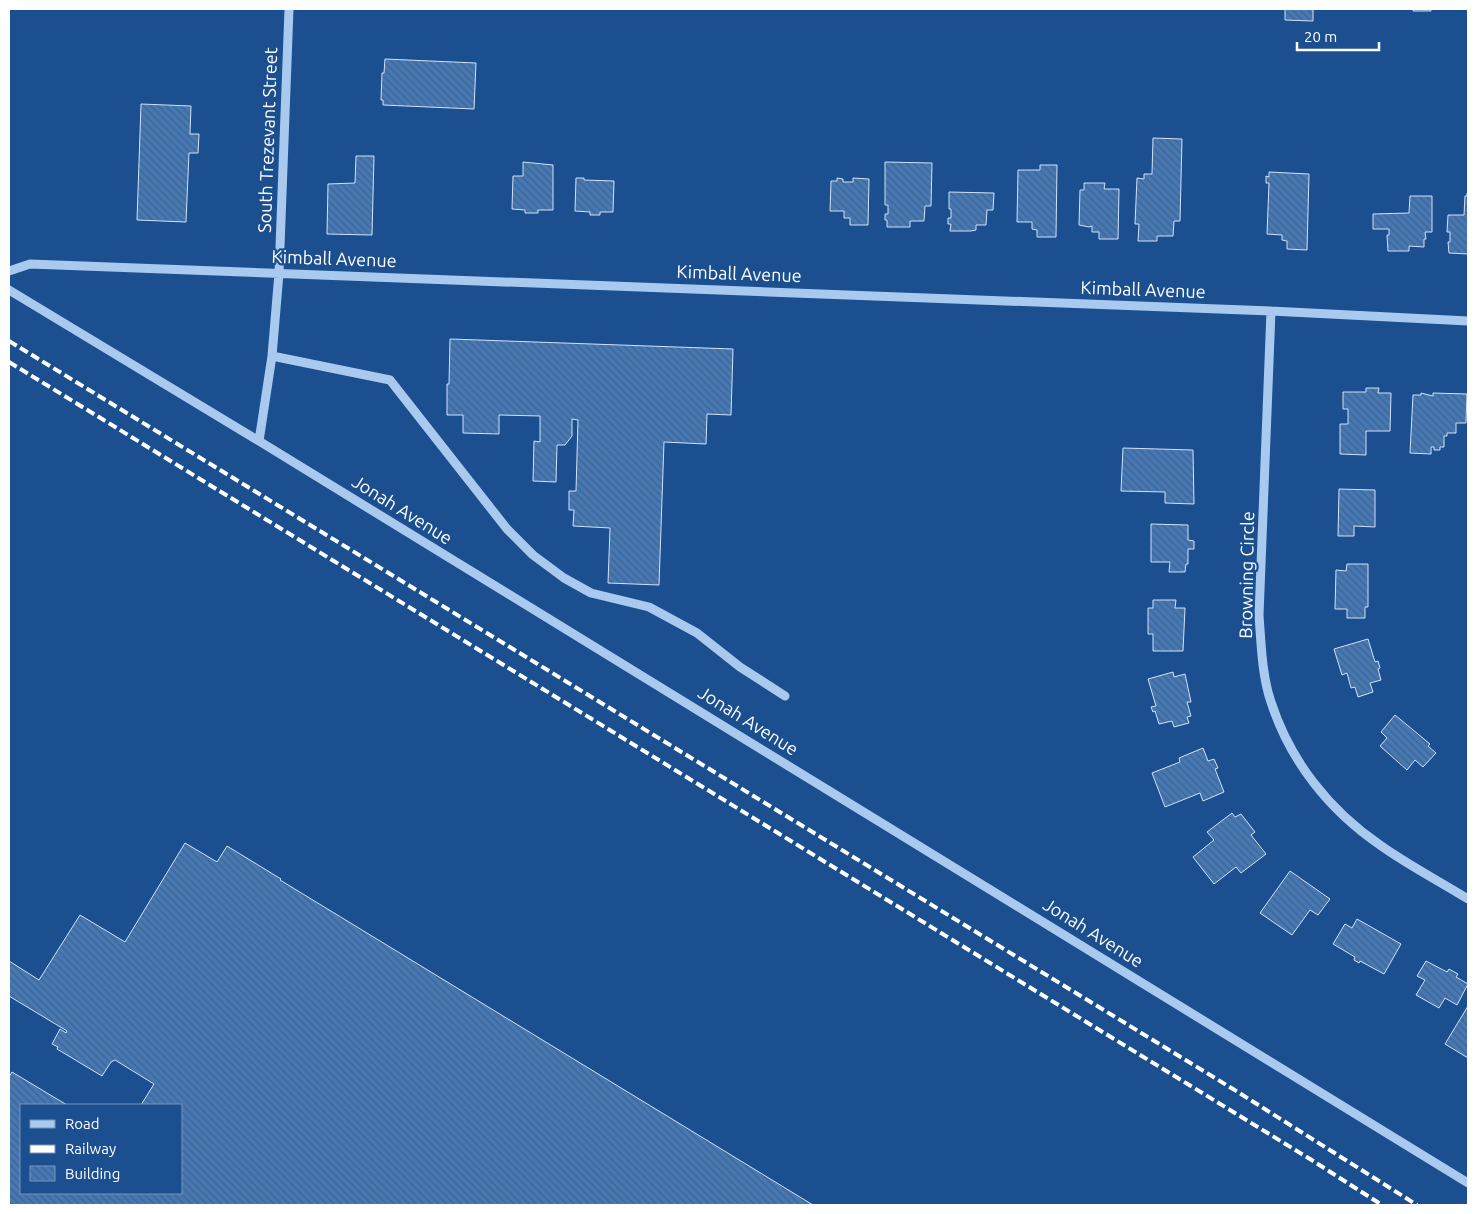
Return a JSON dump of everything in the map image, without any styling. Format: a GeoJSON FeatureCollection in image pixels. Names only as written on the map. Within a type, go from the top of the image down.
{"type":"FeatureCollection","features":[{"type":"Feature","properties":{"kind":"street","name":"South Trezevant Street"},"geometry":{"type":"LineString","coordinates":[[259,441],[272,356],[279,273],[289,9]]}},
{"type":"Feature","properties":{"kind":"street","name":"Kimball Avenue"},"geometry":{"type":"LineString","coordinates":[[9,271],[30,264],[1271,311],[1468,321]]}},
{"type":"Feature","properties":{"kind":"street","name":"Jonah Avenue"},"geometry":{"type":"LineString","coordinates":[[9,290],[259,441],[1468,1183]]}},
{"type":"Feature","properties":{"kind":"street","name":"Browning Circle"},"geometry":{"type":"LineString","coordinates":[[1271,311],[1259,615],[1263,659],[1270,701],[1286,741],[1304,771],[1328,801],[1348,820],[1380,845],[1468,898]]}},
{"type":"Feature","properties":{"kind":"street"},"geometry":{"type":"LineString","coordinates":[[272,356],[390,380],[507,529],[534,555],[564,578],[592,593],[649,607],[689,629],[740,667],[785,696]]}},
{"type":"Feature","properties":{"kind":"building"},"geometry":{"type":"Polygon","coordinates":[[[1285,9],[1313,9],[1313,21],[1285,20],[1285,9]]]}},
{"type":"Feature","properties":{"kind":"building"},"geometry":{"type":"Polygon","coordinates":[[[1413,9],[1431,9],[1431,11],[1413,11],[1413,9]]]}},
{"type":"Feature","properties":{"kind":"building"},"geometry":{"type":"Polygon","coordinates":[[[385,59],[476,63],[474,109],[383,105],[383,100],[381,100],[382,73],[384,73],[385,59]]]}},
{"type":"Feature","properties":{"kind":"building"},"geometry":{"type":"Polygon","coordinates":[[[141,104],[191,106],[190,134],[199,134],[198,153],[189,153],[186,222],[137,220],[141,104]]]}},
{"type":"Feature","properties":{"kind":"building"},"geometry":{"type":"Polygon","coordinates":[[[1153,138],[1182,139],[1180,221],[1174,221],[1173,236],[1157,236],[1157,241],[1138,241],[1139,224],[1135,224],[1137,178],[1144,179],[1144,174],[1152,174],[1153,138]]]}},
{"type":"Feature","properties":{"kind":"building"},"geometry":{"type":"Polygon","coordinates":[[[356,156],[374,156],[372,235],[327,234],[328,184],[355,183],[356,156]]]}},
{"type":"Feature","properties":{"kind":"building"},"geometry":{"type":"Polygon","coordinates":[[[523,162],[553,165],[553,210],[538,210],[538,213],[525,213],[525,210],[512,209],[513,176],[523,176],[523,162]]]}},
{"type":"Feature","properties":{"kind":"building"},"geometry":{"type":"Polygon","coordinates":[[[885,162],[932,163],[931,206],[925,206],[924,221],[910,221],[910,227],[887,227],[887,220],[885,220],[885,214],[888,214],[888,205],[885,205],[885,162]]]}},
{"type":"Feature","properties":{"kind":"building"},"geometry":{"type":"Polygon","coordinates":[[[1040,165],[1057,165],[1056,237],[1037,237],[1037,230],[1032,229],[1032,222],[1017,222],[1018,170],[1040,170],[1040,165]]]}},
{"type":"Feature","properties":{"kind":"building"},"geometry":{"type":"Polygon","coordinates":[[[1269,172],[1309,174],[1307,250],[1287,249],[1287,241],[1282,240],[1282,235],[1267,234],[1269,183],[1266,183],[1266,176],[1269,177],[1269,172]]]}},
{"type":"Feature","properties":{"kind":"building"},"geometry":{"type":"Polygon","coordinates":[[[576,178],[614,181],[613,212],[600,212],[600,215],[590,215],[590,212],[575,211],[576,178]]]}},
{"type":"Feature","properties":{"kind":"building"},"geometry":{"type":"Polygon","coordinates":[[[837,178],[843,179],[843,182],[853,182],[853,178],[869,179],[868,225],[850,225],[850,218],[844,218],[844,211],[830,211],[831,181],[837,181],[837,178]]]}},
{"type":"Feature","properties":{"kind":"building"},"geometry":{"type":"Polygon","coordinates":[[[1084,183],[1105,183],[1104,189],[1119,189],[1118,239],[1099,239],[1099,232],[1092,232],[1092,226],[1079,225],[1080,190],[1084,190],[1084,183]]]}},
{"type":"Feature","properties":{"kind":"building"},"geometry":{"type":"Polygon","coordinates":[[[949,192],[994,193],[993,210],[987,210],[986,225],[976,225],[976,230],[971,231],[950,231],[951,224],[948,224],[948,218],[951,218],[949,192]]]}},
{"type":"Feature","properties":{"kind":"building"},"geometry":{"type":"Polygon","coordinates":[[[1467,193],[1468,254],[1449,253],[1448,242],[1450,242],[1450,232],[1447,232],[1448,215],[1464,215],[1465,196],[1467,196],[1467,193]]]}},
{"type":"Feature","properties":{"kind":"building"},"geometry":{"type":"Polygon","coordinates":[[[1410,196],[1432,196],[1432,232],[1425,232],[1424,247],[1409,246],[1409,251],[1388,251],[1387,235],[1389,235],[1389,229],[1373,229],[1373,214],[1409,213],[1410,196]]]}},
{"type":"Feature","properties":{"kind":"building"},"geometry":{"type":"Polygon","coordinates":[[[450,339],[733,349],[731,415],[707,414],[706,444],[664,442],[659,585],[608,583],[610,528],[573,526],[574,510],[569,510],[569,491],[576,491],[578,420],[572,419],[572,436],[565,445],[557,445],[556,482],[533,481],[534,441],[540,442],[540,416],[499,415],[499,434],[463,433],[463,415],[447,415],[450,339]]]}},
{"type":"Feature","properties":{"kind":"building"},"geometry":{"type":"Polygon","coordinates":[[[1366,388],[1379,388],[1378,393],[1391,393],[1390,431],[1366,431],[1366,455],[1340,454],[1340,424],[1348,424],[1348,409],[1343,409],[1343,392],[1366,392],[1366,388]]]}},
{"type":"Feature","properties":{"kind":"building"},"geometry":{"type":"Polygon","coordinates":[[[1421,393],[1433,396],[1433,393],[1467,394],[1466,423],[1456,423],[1456,433],[1447,433],[1447,436],[1444,436],[1444,447],[1440,447],[1440,450],[1434,450],[1434,447],[1431,447],[1431,454],[1410,453],[1413,395],[1421,395],[1421,393]]]}},
{"type":"Feature","properties":{"kind":"building"},"geometry":{"type":"Polygon","coordinates":[[[1123,448],[1193,450],[1194,504],[1165,503],[1165,492],[1121,491],[1123,448]]]}},
{"type":"Feature","properties":{"kind":"building"},"geometry":{"type":"Polygon","coordinates":[[[1339,489],[1375,490],[1375,527],[1354,526],[1354,536],[1338,536],[1339,489]]]}},
{"type":"Feature","properties":{"kind":"building"},"geometry":{"type":"Polygon","coordinates":[[[1151,524],[1188,525],[1188,540],[1194,541],[1194,549],[1188,549],[1188,564],[1186,564],[1185,572],[1169,572],[1170,562],[1151,562],[1151,524]]]}},
{"type":"Feature","properties":{"kind":"building"},"geometry":{"type":"Polygon","coordinates":[[[1347,564],[1368,564],[1368,607],[1365,607],[1365,618],[1347,618],[1347,609],[1335,609],[1336,570],[1346,571],[1347,564]]]}},
{"type":"Feature","properties":{"kind":"building"},"geometry":{"type":"Polygon","coordinates":[[[1153,600],[1176,600],[1175,608],[1185,608],[1183,651],[1153,651],[1153,634],[1148,634],[1148,608],[1153,608],[1153,600]]]}},
{"type":"Feature","properties":{"kind":"building"},"geometry":{"type":"Polygon","coordinates":[[[1368,639],[1375,662],[1378,661],[1381,680],[1370,683],[1373,692],[1358,697],[1355,687],[1351,688],[1347,673],[1342,675],[1334,649],[1368,639]]]}},
{"type":"Feature","properties":{"kind":"building"},"geometry":{"type":"Polygon","coordinates":[[[1173,672],[1174,677],[1185,674],[1191,702],[1187,702],[1191,716],[1187,717],[1189,723],[1174,727],[1172,721],[1159,724],[1155,711],[1153,712],[1151,707],[1156,706],[1148,679],[1173,672]]]}},
{"type":"Feature","properties":{"kind":"building"},"geometry":{"type":"Polygon","coordinates":[[[1395,715],[1430,744],[1428,746],[1436,753],[1423,767],[1415,760],[1407,770],[1380,746],[1387,738],[1381,732],[1395,715]]]}},
{"type":"Feature","properties":{"kind":"building"},"geometry":{"type":"Polygon","coordinates":[[[1203,748],[1208,761],[1214,759],[1218,768],[1215,769],[1224,792],[1203,801],[1200,793],[1165,807],[1152,773],[1180,762],[1179,758],[1203,748]]]}},
{"type":"Feature","properties":{"kind":"building"},"geometry":{"type":"Polygon","coordinates":[[[1232,813],[1235,817],[1241,814],[1255,832],[1251,835],[1266,854],[1241,873],[1236,867],[1214,884],[1193,857],[1214,840],[1207,832],[1232,813]]]}},
{"type":"Feature","properties":{"kind":"building"},"geometry":{"type":"Polygon","coordinates":[[[185,843],[217,862],[227,846],[813,1205],[9,1205],[9,1077],[12,1072],[65,1104],[20,1104],[20,1194],[182,1194],[182,1104],[142,1104],[154,1084],[115,1060],[111,1062],[102,1076],[57,1049],[58,1047],[52,1044],[60,1029],[66,1033],[67,1031],[9,996],[9,961],[39,980],[80,915],[125,942],[185,843]]]}},
{"type":"Feature","properties":{"kind":"building"},"geometry":{"type":"Polygon","coordinates":[[[1290,871],[1330,899],[1318,915],[1310,910],[1292,935],[1260,913],[1290,871]]]}},
{"type":"Feature","properties":{"kind":"building"},"geometry":{"type":"Polygon","coordinates":[[[1357,919],[1401,944],[1384,974],[1360,961],[1359,963],[1354,960],[1355,957],[1333,944],[1345,924],[1352,928],[1357,919]]]}},
{"type":"Feature","properties":{"kind":"building"},"geometry":{"type":"Polygon","coordinates":[[[1426,961],[1447,972],[1449,969],[1458,974],[1456,977],[1468,984],[1457,1005],[1445,998],[1439,1008],[1416,995],[1425,980],[1417,976],[1426,961]]]}},
{"type":"Feature","properties":{"kind":"building"},"geometry":{"type":"Polygon","coordinates":[[[1468,1006],[1468,1058],[1445,1044],[1468,1006]]]}},
{"type":"Feature","properties":{"kind":"railway"},"geometry":{"type":"LineString","coordinates":[[9,341],[1233,1089],[1417,1205]]}},
{"type":"Feature","properties":{"kind":"railway"},"geometry":{"type":"LineString","coordinates":[[9,362],[1310,1159],[1382,1205]]}}]}
